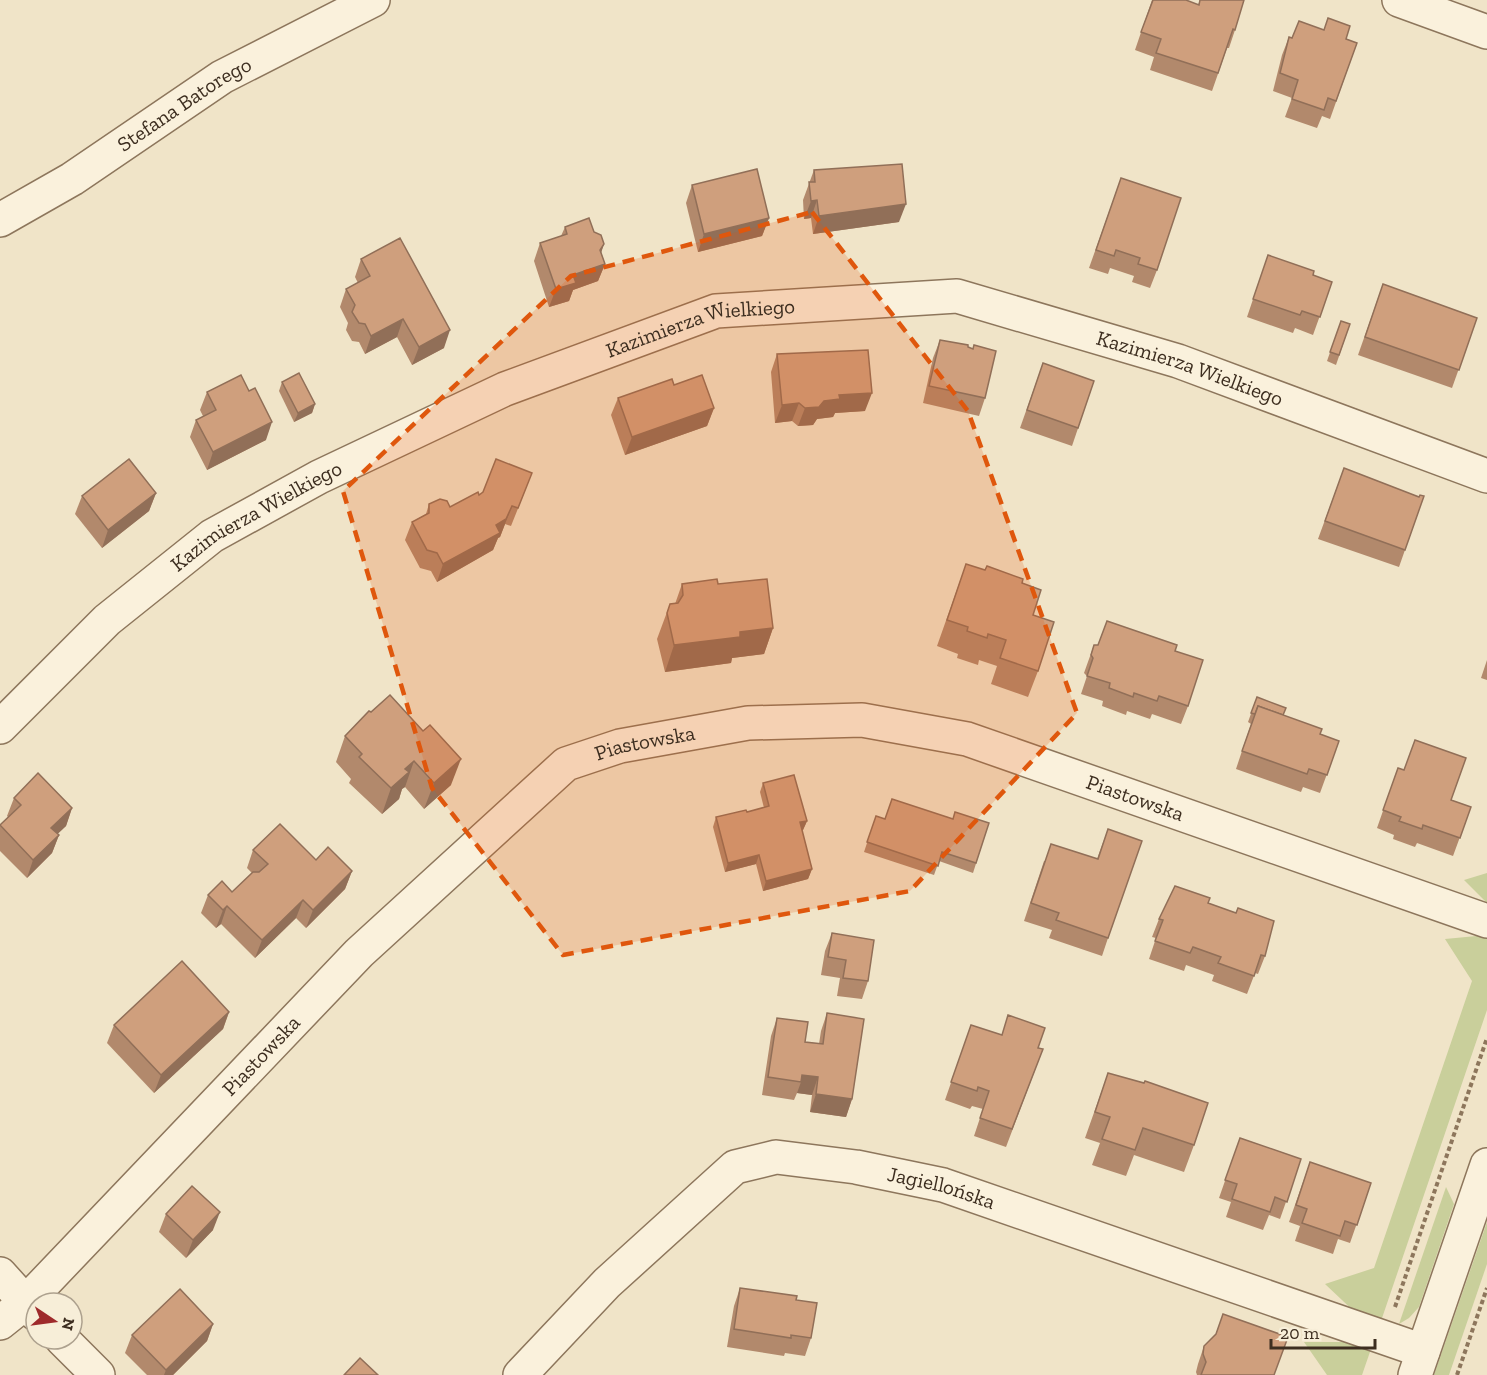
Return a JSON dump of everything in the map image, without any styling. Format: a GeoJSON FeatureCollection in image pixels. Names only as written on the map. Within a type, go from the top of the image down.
{"type":"FeatureCollection","features":[{"type":"Feature","properties":{"kind":"street","name":"Stefana Batorego"},"geometry":{"type":"LineString","coordinates":[[0,220],[72,179],[222,77],[373,0]]}},
{"type":"Feature","properties":{"kind":"street"},"geometry":{"type":"LineString","coordinates":[[1400,0],[1487,32]]}},
{"type":"Feature","properties":{"kind":"street","name":"Kazimierza Wielkiego"},"geometry":{"type":"LineString","coordinates":[[0,727],[107,620],[212,536],[319,477],[505,389],[716,311],[957,296],[1178,361],[1487,476]]}},
{"type":"Feature","properties":{"kind":"street","name":"Piastowska"},"geometry":{"type":"LineString","coordinates":[[47,1291],[358,953],[566,764],[620,746],[748,723],[862,720],[967,739],[1487,921]]}},
{"type":"Feature","properties":{"kind":"street","name":"Jagiellońska"},"geometry":{"type":"LineString","coordinates":[[520,1375],[607,1284],[735,1167],[776,1157],[856,1167],[944,1185],[1384,1339],[1419,1363]]}},
{"type":"Feature","properties":{"kind":"street"},"geometry":{"type":"LineString","coordinates":[[1419,1363],[1487,1165]]}},
{"type":"Feature","properties":{"kind":"street"},"geometry":{"type":"LineString","coordinates":[[0,1274],[24,1300]]}},
{"type":"Feature","properties":{"kind":"street","name":"Piastowska"},"geometry":{"type":"LineString","coordinates":[[0,1323],[24,1311]]}},
{"type":"Feature","properties":{"kind":"street"},"geometry":{"type":"LineString","coordinates":[[74,1351],[98,1375]]}},
{"type":"Feature","properties":{"kind":"path"},"geometry":{"type":"LineString","coordinates":[[1384,1339],[1487,1038]]}},
{"type":"Feature","properties":{"kind":"path"},"geometry":{"type":"LineString","coordinates":[[1457,1375],[1487,1288]]}},
{"type":"Feature","properties":{"kind":"highlighted area"},"geometry":{"type":"Polygon","coordinates":[[[812,212],[968,411],[1077,713],[910,891],[563,955],[432,788],[343,491],[571,276],[812,212]]]}},
{"type":"Feature","properties":{"kind":"green space"},"geometry":{"type":"Polygon","coordinates":[[[1487,873],[1487,903],[1464,880],[1487,873]]]}},
{"type":"Feature","properties":{"kind":"green space"},"geometry":{"type":"Polygon","coordinates":[[[1487,935],[1487,1010],[1380,1324],[1360,1317],[1325,1284],[1374,1268],[1472,981],[1445,939],[1487,935]]]}},
{"type":"Feature","properties":{"kind":"green space"},"geometry":{"type":"Polygon","coordinates":[[[1446,1187],[1454,1204],[1419,1307],[1409,1318],[1399,1324],[1446,1187]]]}},
{"type":"Feature","properties":{"kind":"green space"},"geometry":{"type":"Polygon","coordinates":[[[1487,1222],[1487,1264],[1449,1375],[1434,1375],[1487,1222]]]}},
{"type":"Feature","properties":{"kind":"green space"},"geometry":{"type":"Polygon","coordinates":[[[1304,1342],[1349,1342],[1371,1349],[1362,1375],[1327,1375],[1304,1342]]]}},
{"type":"Feature","properties":{"kind":"building"},"geometry":{"type":"Polygon","coordinates":[[[1153,0],[1186,0],[1199,5],[1200,0],[1244,0],[1218,73],[1156,53],[1161,39],[1141,32],[1153,0]]]}},
{"type":"Feature","properties":{"kind":"building"},"geometry":{"type":"Polygon","coordinates":[[[1328,18],[1350,26],[1346,39],[1357,43],[1336,101],[1328,98],[1324,110],[1292,99],[1298,80],[1280,73],[1289,37],[1292,38],[1299,21],[1324,30],[1328,18]]]}},
{"type":"Feature","properties":{"kind":"building"},"geometry":{"type":"Polygon","coordinates":[[[902,164],[906,204],[819,216],[817,200],[811,201],[809,182],[815,182],[814,170],[902,164]]]}},
{"type":"Feature","properties":{"kind":"building"},"geometry":{"type":"Polygon","coordinates":[[[757,169],[769,218],[704,234],[692,185],[757,169]]]}},
{"type":"Feature","properties":{"kind":"building"},"geometry":{"type":"Polygon","coordinates":[[[1121,178],[1181,198],[1157,270],[1138,264],[1140,258],[1116,250],[1114,256],[1096,250],[1121,178]]]}},
{"type":"Feature","properties":{"kind":"building"},"geometry":{"type":"Polygon","coordinates":[[[589,218],[594,232],[601,235],[604,244],[600,250],[605,264],[573,275],[576,283],[556,289],[540,243],[567,234],[565,227],[589,218]]]}},
{"type":"Feature","properties":{"kind":"building"},"geometry":{"type":"Polygon","coordinates":[[[400,238],[450,330],[419,347],[403,319],[371,336],[365,324],[359,323],[352,312],[355,305],[346,289],[370,276],[361,259],[400,238]]]}},
{"type":"Feature","properties":{"kind":"building"},"geometry":{"type":"Polygon","coordinates":[[[1268,255],[1314,271],[1313,275],[1332,282],[1320,317],[1302,311],[1300,315],[1253,299],[1268,255]]]}},
{"type":"Feature","properties":{"kind":"building"},"geometry":{"type":"Polygon","coordinates":[[[1383,284],[1477,318],[1459,370],[1365,337],[1383,284]]]}},
{"type":"Feature","properties":{"kind":"building"},"geometry":{"type":"Polygon","coordinates":[[[1341,321],[1350,324],[1339,355],[1330,352],[1341,321]]]}},
{"type":"Feature","properties":{"kind":"building"},"geometry":{"type":"Polygon","coordinates":[[[940,340],[968,345],[973,349],[974,345],[996,351],[985,398],[929,386],[940,340]]]}},
{"type":"Feature","properties":{"kind":"building"},"geometry":{"type":"Polygon","coordinates":[[[868,350],[872,393],[839,395],[840,399],[824,401],[819,407],[805,408],[799,403],[782,405],[777,354],[868,350]]]}},
{"type":"Feature","properties":{"kind":"building"},"geometry":{"type":"Polygon","coordinates":[[[1043,363],[1094,381],[1078,428],[1027,410],[1043,363]]]}},
{"type":"Feature","properties":{"kind":"building"},"geometry":{"type":"Polygon","coordinates":[[[299,373],[315,404],[298,413],[282,382],[299,373]]]}},
{"type":"Feature","properties":{"kind":"building"},"geometry":{"type":"Polygon","coordinates":[[[241,375],[249,391],[255,388],[272,422],[213,452],[196,420],[216,410],[207,392],[241,375]]]}},
{"type":"Feature","properties":{"kind":"building"},"geometry":{"type":"Polygon","coordinates":[[[702,375],[714,408],[632,437],[618,398],[672,379],[674,385],[702,375]]]}},
{"type":"Feature","properties":{"kind":"building"},"geometry":{"type":"Polygon","coordinates":[[[129,459],[156,493],[108,530],[82,496],[129,459]]]}},
{"type":"Feature","properties":{"kind":"building"},"geometry":{"type":"Polygon","coordinates":[[[496,459],[532,473],[518,508],[512,506],[506,519],[496,525],[500,533],[443,564],[437,553],[427,550],[412,522],[429,513],[429,504],[440,499],[447,501],[450,507],[478,492],[479,495],[483,492],[496,459]]]}},
{"type":"Feature","properties":{"kind":"building"},"geometry":{"type":"Polygon","coordinates":[[[1344,468],[1419,497],[1424,496],[1405,550],[1325,521],[1344,468]]]}},
{"type":"Feature","properties":{"kind":"building"},"geometry":{"type":"Polygon","coordinates":[[[966,564],[985,570],[987,566],[1023,579],[1022,583],[1041,590],[1033,615],[1054,622],[1038,671],[1000,658],[1006,640],[988,634],[987,638],[967,631],[968,627],[947,620],[966,564]]]}},
{"type":"Feature","properties":{"kind":"building"},"geometry":{"type":"Polygon","coordinates":[[[717,579],[718,584],[767,579],[773,628],[740,632],[740,637],[674,645],[667,613],[670,604],[678,603],[683,595],[682,584],[717,579]]]}},
{"type":"Feature","properties":{"kind":"building"},"geometry":{"type":"Polygon","coordinates":[[[1107,621],[1177,645],[1175,651],[1203,660],[1188,706],[1159,696],[1157,701],[1134,693],[1133,697],[1109,688],[1110,683],[1087,676],[1093,658],[1091,655],[1094,645],[1098,645],[1107,621]]]}},
{"type":"Feature","properties":{"kind":"building"},"geometry":{"type":"Polygon","coordinates":[[[390,695],[423,731],[430,725],[461,759],[434,783],[414,761],[405,769],[409,772],[391,788],[359,757],[362,754],[345,736],[369,711],[371,712],[390,695]]]}},
{"type":"Feature","properties":{"kind":"building"},"geometry":{"type":"Polygon","coordinates":[[[1257,697],[1286,708],[1283,715],[1258,706],[1255,714],[1251,713],[1257,697]]]}},
{"type":"Feature","properties":{"kind":"building"},"geometry":{"type":"Polygon","coordinates":[[[1258,706],[1322,729],[1320,734],[1339,741],[1327,775],[1309,769],[1307,774],[1242,751],[1258,706]]]}},
{"type":"Feature","properties":{"kind":"building"},"geometry":{"type":"Polygon","coordinates":[[[1415,740],[1466,758],[1451,800],[1471,807],[1460,838],[1423,825],[1422,829],[1399,821],[1401,817],[1383,810],[1398,768],[1404,770],[1415,740]]]}},
{"type":"Feature","properties":{"kind":"building"},"geometry":{"type":"Polygon","coordinates":[[[38,773],[72,808],[51,828],[59,835],[33,860],[0,825],[21,805],[14,798],[38,773]]]}},
{"type":"Feature","properties":{"kind":"building"},"geometry":{"type":"Polygon","coordinates":[[[794,775],[807,821],[800,822],[812,869],[766,881],[759,855],[728,863],[716,817],[769,806],[763,783],[794,775]]]}},
{"type":"Feature","properties":{"kind":"building"},"geometry":{"type":"Polygon","coordinates":[[[892,799],[953,819],[955,812],[989,823],[976,863],[942,852],[938,866],[867,842],[876,816],[885,819],[892,799]]]}},
{"type":"Feature","properties":{"kind":"building"},"geometry":{"type":"Polygon","coordinates":[[[280,824],[316,860],[328,847],[352,871],[313,910],[303,900],[262,940],[227,906],[223,910],[208,895],[222,881],[232,892],[253,872],[259,872],[268,864],[253,850],[280,824]]]}},
{"type":"Feature","properties":{"kind":"building"},"geometry":{"type":"Polygon","coordinates":[[[1108,829],[1142,841],[1108,938],[1056,920],[1059,913],[1031,903],[1051,844],[1098,859],[1108,829]]]}},
{"type":"Feature","properties":{"kind":"building"},"geometry":{"type":"Polygon","coordinates":[[[1175,886],[1210,898],[1208,903],[1236,913],[1238,908],[1274,921],[1265,956],[1261,955],[1254,976],[1218,963],[1221,957],[1193,947],[1190,953],[1155,941],[1163,920],[1159,919],[1175,886]]]}},
{"type":"Feature","properties":{"kind":"building"},"geometry":{"type":"Polygon","coordinates":[[[832,933],[874,940],[868,981],[843,978],[846,960],[828,957],[832,933]]]}},
{"type":"Feature","properties":{"kind":"building"},"geometry":{"type":"Polygon","coordinates":[[[182,961],[229,1012],[161,1075],[114,1025],[182,961]]]}},
{"type":"Feature","properties":{"kind":"building"},"geometry":{"type":"Polygon","coordinates":[[[827,1013],[864,1019],[852,1099],[816,1094],[818,1077],[802,1075],[801,1082],[768,1077],[777,1018],[808,1022],[805,1042],[823,1044],[827,1013]]]}},
{"type":"Feature","properties":{"kind":"building"},"geometry":{"type":"Polygon","coordinates":[[[1008,1015],[1045,1028],[1038,1048],[1043,1049],[1012,1129],[980,1118],[989,1091],[978,1087],[977,1091],[951,1082],[971,1025],[1002,1035],[1008,1015]]]}},
{"type":"Feature","properties":{"kind":"building"},"geometry":{"type":"Polygon","coordinates":[[[1108,1073],[1144,1083],[1145,1081],[1208,1103],[1194,1145],[1143,1128],[1135,1150],[1102,1139],[1110,1117],[1095,1112],[1108,1073]]]}},
{"type":"Feature","properties":{"kind":"building"},"geometry":{"type":"Polygon","coordinates":[[[1240,1138],[1301,1159],[1287,1202],[1275,1197],[1270,1212],[1232,1199],[1237,1184],[1225,1180],[1240,1138]]]}},
{"type":"Feature","properties":{"kind":"building"},"geometry":{"type":"Polygon","coordinates":[[[1310,1162],[1371,1183],[1357,1225],[1345,1221],[1340,1236],[1302,1223],[1307,1209],[1296,1205],[1310,1162]]]}},
{"type":"Feature","properties":{"kind":"building"},"geometry":{"type":"Polygon","coordinates":[[[192,1186],[220,1212],[193,1240],[166,1214],[192,1186]]]}},
{"type":"Feature","properties":{"kind":"building"},"geometry":{"type":"Polygon","coordinates":[[[740,1288],[797,1296],[796,1300],[817,1303],[811,1338],[791,1335],[791,1338],[734,1329],[740,1288]]]}},
{"type":"Feature","properties":{"kind":"building"},"geometry":{"type":"Polygon","coordinates":[[[180,1289],[213,1324],[166,1370],[132,1335],[180,1289]]]}},
{"type":"Feature","properties":{"kind":"building"},"geometry":{"type":"Polygon","coordinates":[[[1223,1314],[1288,1337],[1274,1375],[1201,1375],[1206,1362],[1203,1354],[1204,1346],[1216,1334],[1223,1314]]]}},
{"type":"Feature","properties":{"kind":"building"},"geometry":{"type":"Polygon","coordinates":[[[360,1358],[378,1375],[344,1375],[360,1358]]]}}]}
